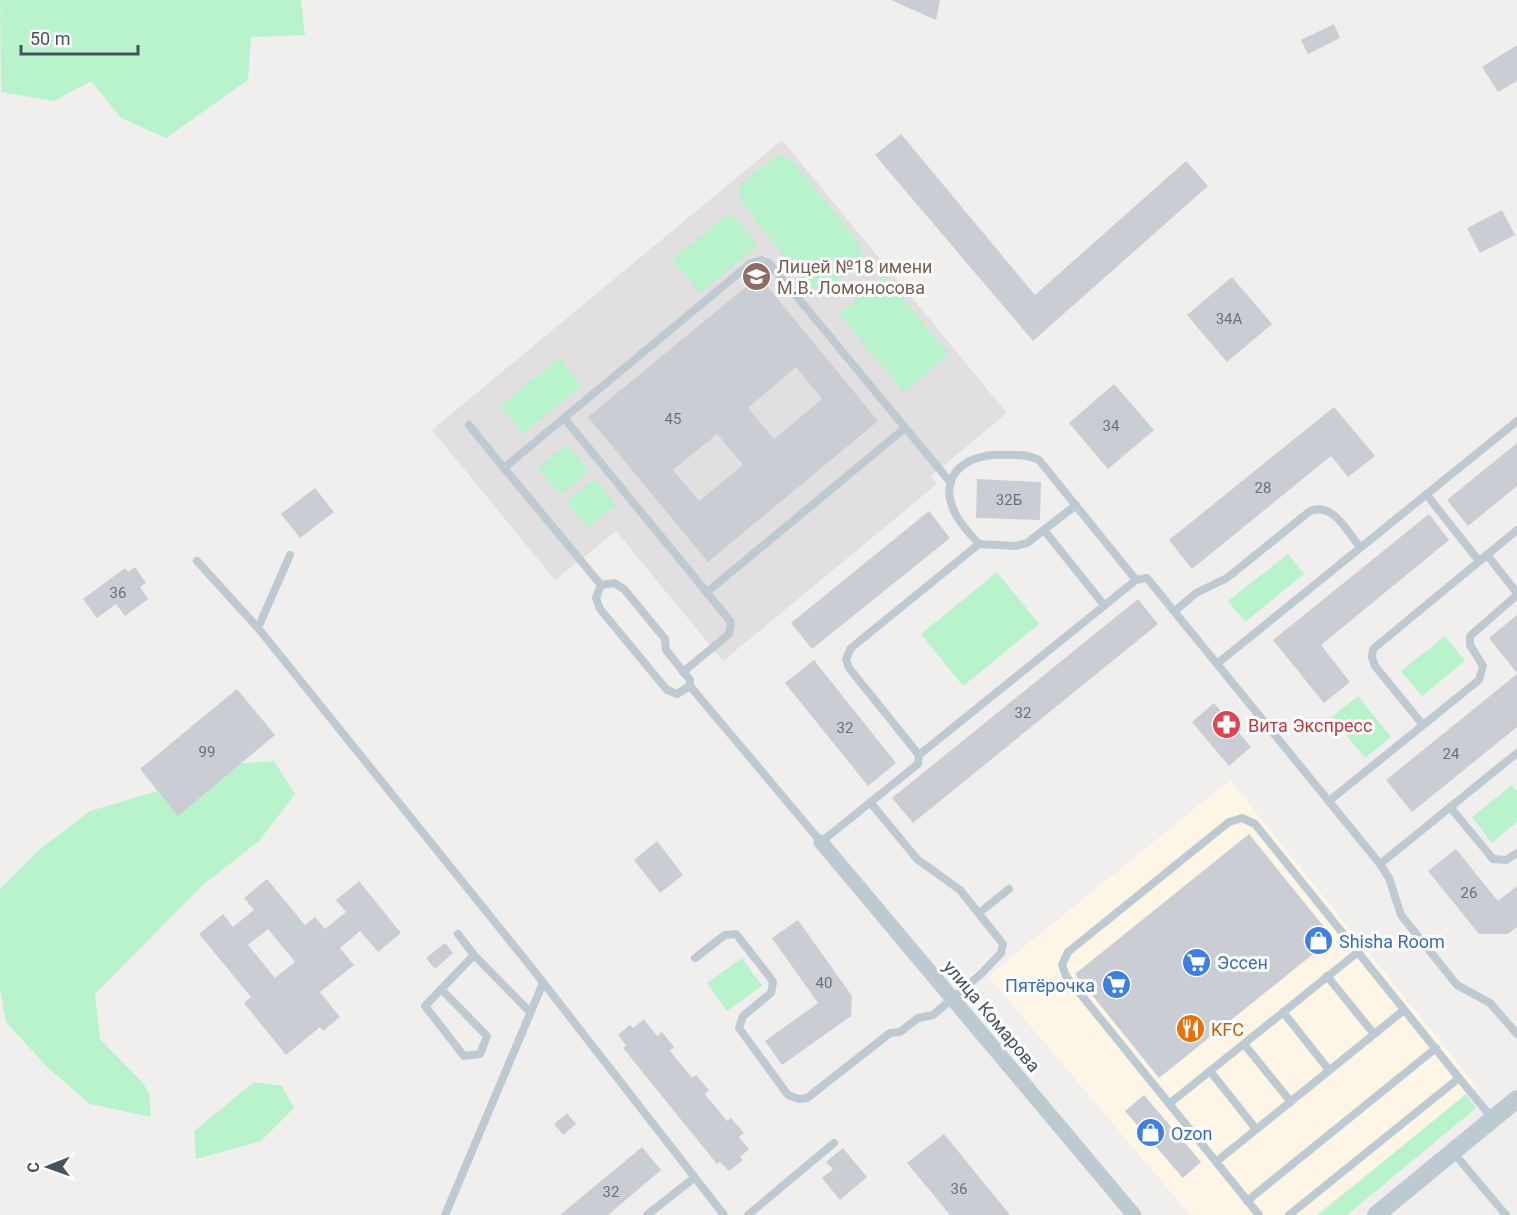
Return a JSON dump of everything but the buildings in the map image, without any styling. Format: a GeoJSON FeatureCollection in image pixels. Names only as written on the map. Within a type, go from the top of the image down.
{"type":"FeatureCollection","features":[{"type":"Feature","properties":{"kind":"street","name":"улица Комарова"},"geometry":{"type":"LineString","coordinates":[[821,842],[1134,1215]]}},
{"type":"Feature","properties":{"kind":"street"},"geometry":{"type":"LineString","coordinates":[[1376,1215],[1517,1099]]}},
{"type":"Feature","properties":{"kind":"lane"},"geometry":{"type":"LineString","coordinates":[[504,468],[751,263],[761,260],[769,263],[951,483]]}},
{"type":"Feature","properties":{"kind":"lane"},"geometry":{"type":"LineString","coordinates":[[564,418],[729,618],[731,630],[683,672]]}},
{"type":"Feature","properties":{"kind":"lane"},"geometry":{"type":"LineString","coordinates":[[1218,663],[1517,421]]}},
{"type":"Feature","properties":{"kind":"lane"},"geometry":{"type":"LineString","coordinates":[[469,425],[601,585]]}},
{"type":"Feature","properties":{"kind":"lane"},"geometry":{"type":"LineString","coordinates":[[707,592],[905,428]]}},
{"type":"Feature","properties":{"kind":"lane"},"geometry":{"type":"LineString","coordinates":[[979,544],[954,512],[951,483],[957,469],[978,456],[991,454],[1032,457],[1042,463],[1136,580]]}},
{"type":"Feature","properties":{"kind":"lane"},"geometry":{"type":"LineString","coordinates":[[1426,494],[1479,561]]}},
{"type":"Feature","properties":{"kind":"lane"},"geometry":{"type":"LineString","coordinates":[[919,755],[849,668],[846,655],[851,648],[979,544],[1020,546],[1076,505]]}},
{"type":"Feature","properties":{"kind":"lane"},"geometry":{"type":"LineString","coordinates":[[1176,610],[1200,591],[1227,578],[1310,510],[1322,508],[1332,512],[1360,548]]}},
{"type":"Feature","properties":{"kind":"lane"},"geometry":{"type":"LineString","coordinates":[[1044,530],[1104,605]]}},
{"type":"Feature","properties":{"kind":"lane"},"geometry":{"type":"LineString","coordinates":[[1423,725],[1375,666],[1372,657],[1373,649],[1517,530]]}},
{"type":"Feature","properties":{"kind":"lane"},"geometry":{"type":"LineString","coordinates":[[258,628],[290,555]]}},
{"type":"Feature","properties":{"kind":"lane"},"geometry":{"type":"LineString","coordinates":[[1329,801],[1479,680],[1483,666],[1472,649],[1470,636],[1517,594],[1486,555]]}},
{"type":"Feature","properties":{"kind":"lane"},"geometry":{"type":"LineString","coordinates":[[197,561],[258,628],[543,983],[724,1215]]}},
{"type":"Feature","properties":{"kind":"lane"},"geometry":{"type":"LineString","coordinates":[[601,585],[614,583],[624,590],[665,639],[666,650],[691,681],[690,686],[821,842],[918,764],[919,755],[1104,605],[1136,580],[1150,579],[1380,864],[1392,885],[1398,910],[1457,985],[1490,1003],[1517,1034]]}},
{"type":"Feature","properties":{"kind":"lane"},"geometry":{"type":"LineString","coordinates":[[601,585],[596,598],[600,609],[667,690],[677,694],[690,686]]}},
{"type":"Feature","properties":{"kind":"lane"},"geometry":{"type":"LineString","coordinates":[[1380,864],[1516,757]]}},
{"type":"Feature","properties":{"kind":"lane"},"geometry":{"type":"LineString","coordinates":[[695,958],[725,934],[736,934],[770,976],[773,982],[771,993],[743,1016],[740,1028],[788,1095],[799,1100],[807,1098],[890,1033],[900,1032],[918,1018],[933,1015],[953,1000],[1003,950],[1001,941],[957,887],[917,859],[870,802]]}},
{"type":"Feature","properties":{"kind":"lane"},"geometry":{"type":"LineString","coordinates":[[1450,807],[1493,859],[1506,860],[1517,853]]}},
{"type":"Feature","properties":{"kind":"lane"},"geometry":{"type":"LineString","coordinates":[[1259,1215],[1063,971],[1063,959],[1068,952],[1229,822],[1242,818],[1255,824],[1493,1119]]}},
{"type":"Feature","properties":{"kind":"lane"},"geometry":{"type":"LineString","coordinates":[[979,913],[1010,889]]}},
{"type":"Feature","properties":{"kind":"lane"},"geometry":{"type":"LineString","coordinates":[[458,934],[474,955],[530,1012]]}},
{"type":"Feature","properties":{"kind":"lane"},"geometry":{"type":"LineString","coordinates":[[1169,1104],[1358,951]]}},
{"type":"Feature","properties":{"kind":"lane"},"geometry":{"type":"LineString","coordinates":[[441,989],[487,1036],[480,1054],[464,1056],[425,1006],[441,989],[474,955]]}},
{"type":"Feature","properties":{"kind":"lane"},"geometry":{"type":"LineString","coordinates":[[1327,976],[1374,1034]]}},
{"type":"Feature","properties":{"kind":"lane"},"geometry":{"type":"LineString","coordinates":[[444,1215],[543,983]]}},
{"type":"Feature","properties":{"kind":"lane"},"geometry":{"type":"LineString","coordinates":[[1216,1162],[1404,1010]]}},
{"type":"Feature","properties":{"kind":"lane"},"geometry":{"type":"LineString","coordinates":[[1282,1012],[1329,1070]]}},
{"type":"Feature","properties":{"kind":"lane"},"geometry":{"type":"LineString","coordinates":[[1244,1044],[1291,1102]]}},
{"type":"Feature","properties":{"kind":"lane"},"geometry":{"type":"LineString","coordinates":[[1247,1201],[1436,1048]]}},
{"type":"Feature","properties":{"kind":"lane"},"geometry":{"type":"LineString","coordinates":[[1210,1071],[1256,1129]]}},
{"type":"Feature","properties":{"kind":"lane"},"geometry":{"type":"LineString","coordinates":[[1289,1215],[1459,1078]]}},
{"type":"Feature","properties":{"kind":"lane"},"geometry":{"type":"LineString","coordinates":[[748,1215],[834,1143]]}},
{"type":"Feature","properties":{"kind":"lane"},"geometry":{"type":"LineString","coordinates":[[1453,1152],[1506,1215]]}},
{"type":"Feature","properties":{"kind":"lane"},"geometry":{"type":"LineString","coordinates":[[647,1215],[694,1178]]}},
{"type":"Feature","properties":{"kind":"shaded area","name":"Лицей №18 имени М.В. Ломоносова"},"geometry":{"type":"Polygon","coordinates":[[[782,140],[1007,413],[931,476],[937,484],[723,661],[616,531],[555,580],[432,430],[782,140]]]}},
{"type":"Feature","properties":{"kind":"shaded area"},"geometry":{"type":"Polygon","coordinates":[[[1230,780],[1477,1087],[1315,1215],[1190,1215],[988,976],[1230,780]]]}},
{"type":"Feature","properties":{"kind":"green space"},"geometry":{"type":"Polygon","coordinates":[[[0,0],[301,0],[305,35],[251,37],[248,80],[166,138],[121,118],[91,81],[54,101],[1,92],[0,0]]]}},
{"type":"Feature","properties":{"kind":"green space"},"geometry":{"type":"Polygon","coordinates":[[[782,156],[792,160],[862,247],[860,262],[836,282],[823,289],[809,287],[739,199],[740,185],[774,157],[782,156]]]}},
{"type":"Feature","properties":{"kind":"green space"},"geometry":{"type":"Polygon","coordinates":[[[730,212],[758,245],[700,293],[672,260],[730,212]]]}},
{"type":"Feature","properties":{"kind":"green space"},"geometry":{"type":"Polygon","coordinates":[[[884,276],[949,354],[904,392],[839,314],[884,276]]]}},
{"type":"Feature","properties":{"kind":"green space"},"geometry":{"type":"Polygon","coordinates":[[[559,358],[582,385],[523,434],[500,406],[559,358]]]}},
{"type":"Feature","properties":{"kind":"green space"},"geometry":{"type":"Polygon","coordinates":[[[567,444],[589,471],[560,495],[538,468],[567,444]]]}},
{"type":"Feature","properties":{"kind":"green space"},"geometry":{"type":"Polygon","coordinates":[[[595,479],[616,505],[588,528],[566,502],[595,479]]]}},
{"type":"Feature","properties":{"kind":"green space"},"geometry":{"type":"Polygon","coordinates":[[[1288,554],[1304,574],[1245,622],[1228,601],[1288,554]]]}},
{"type":"Feature","properties":{"kind":"green space"},"geometry":{"type":"Polygon","coordinates":[[[997,572],[1039,624],[963,686],[921,634],[997,572]]]}},
{"type":"Feature","properties":{"kind":"green space"},"geometry":{"type":"Polygon","coordinates":[[[1445,636],[1465,661],[1422,696],[1401,671],[1445,636]]]}},
{"type":"Feature","properties":{"kind":"green space"},"geometry":{"type":"Polygon","coordinates":[[[1358,696],[1391,737],[1365,758],[1332,717],[1358,696]]]}},
{"type":"Feature","properties":{"kind":"green space"},"geometry":{"type":"Polygon","coordinates":[[[274,761],[295,794],[259,841],[204,884],[95,994],[100,1039],[142,1082],[149,1093],[151,1117],[90,1104],[47,1067],[6,1022],[0,989],[0,889],[40,849],[90,811],[171,787],[228,764],[274,761]]]}},
{"type":"Feature","properties":{"kind":"green space"},"geometry":{"type":"Polygon","coordinates":[[[1512,785],[1517,791],[1517,822],[1492,843],[1472,817],[1512,785]]]}},
{"type":"Feature","properties":{"kind":"green space"},"geometry":{"type":"Polygon","coordinates":[[[742,958],[762,986],[727,1011],[707,983],[742,958]]]}},
{"type":"Feature","properties":{"kind":"green space"},"geometry":{"type":"Polygon","coordinates":[[[254,1082],[282,1086],[294,1108],[261,1141],[196,1159],[194,1131],[254,1082]]]}},
{"type":"Feature","properties":{"kind":"green space"},"geometry":{"type":"Polygon","coordinates":[[[1466,1094],[1476,1108],[1347,1215],[1318,1215],[1466,1094]]]}},
{"type":"Feature","properties":{"kind":"place","name":"Лицей №18 имени М.В. Ломоносова"},"geometry":{"type":"Point","coordinates":[756,276]}},
{"type":"Feature","properties":{"kind":"place","name":"Вита Экспресс"},"geometry":{"type":"Point","coordinates":[1227,725]}},
{"type":"Feature","properties":{"kind":"place","name":"Shisha Room"},"geometry":{"type":"Point","coordinates":[1318,941]}},
{"type":"Feature","properties":{"kind":"place","name":"Эссен"},"geometry":{"type":"Point","coordinates":[1196,962]}},
{"type":"Feature","properties":{"kind":"place","name":"Пятёрочка"},"geometry":{"type":"Point","coordinates":[1116,985]}},
{"type":"Feature","properties":{"kind":"place","name":"KFC"},"geometry":{"type":"Point","coordinates":[1190,1029]}},
{"type":"Feature","properties":{"kind":"place","name":"Ozon"},"geometry":{"type":"Point","coordinates":[1150,1133]}}]}
